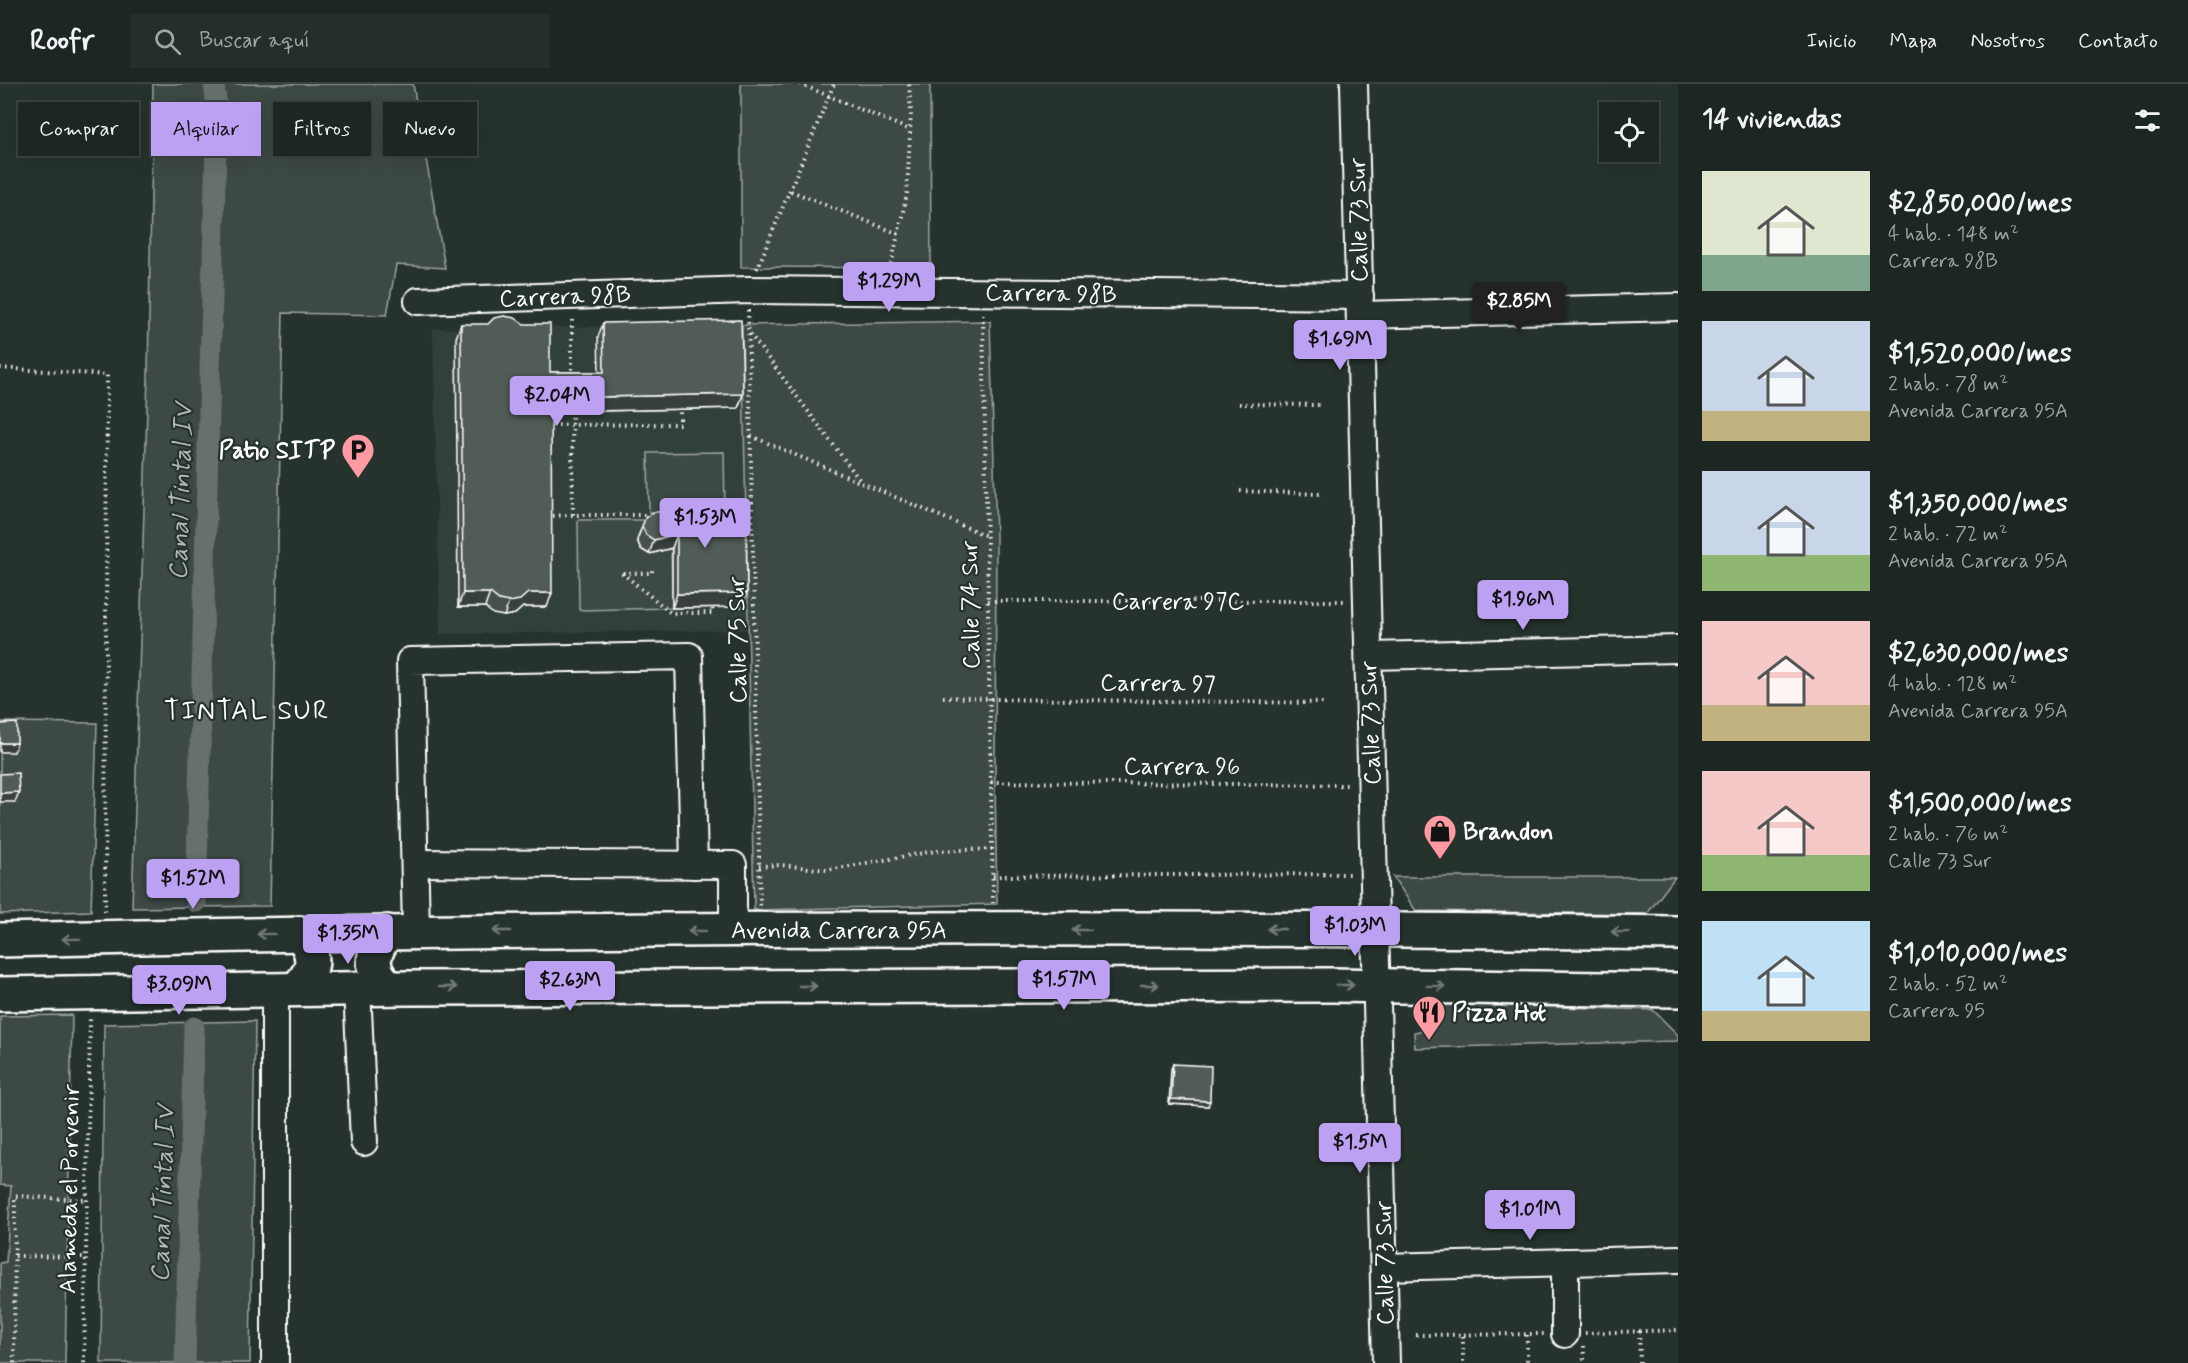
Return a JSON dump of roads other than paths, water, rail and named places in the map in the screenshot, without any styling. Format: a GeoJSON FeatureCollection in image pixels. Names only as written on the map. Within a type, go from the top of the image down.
{"type":"FeatureCollection","features":[{"type":"Feature","properties":{"kind":"main road","name":"Avenida Carrera 95A"},"geometry":{"type":"LineString","coordinates":[[0,940],[747,924],[1678,933]]}},
{"type":"Feature","properties":{"kind":"main road"},"geometry":{"type":"LineString","coordinates":[[390,988],[380,978],[374,965],[376,951],[402,932]]}},
{"type":"Feature","properties":{"kind":"main road"},"geometry":{"type":"LineString","coordinates":[[286,989],[306,980],[310,971],[313,956],[307,942],[299,933]]}},
{"type":"Feature","properties":{"kind":"main road"},"geometry":{"type":"LineString","coordinates":[[0,994],[357,988],[1377,985],[1678,990]]}},
{"type":"Feature","properties":{"kind":"street","name":"Calle 73 Sur"},"geometry":{"type":"LineString","coordinates":[[1354,84],[1386,1363]]}},
{"type":"Feature","properties":{"kind":"street","name":"Carrera 98B"},"geometry":{"type":"LineString","coordinates":[[418,301],[748,290],[983,292],[1360,305],[1678,307]]}},
{"type":"Feature","properties":{"kind":"street"},"geometry":{"type":"LineString","coordinates":[[1369,656],[1678,649]]}},
{"type":"Feature","properties":{"kind":"street"},"geometry":{"type":"LineString","coordinates":[[402,932],[415,863],[410,661],[689,656],[694,865]]}},
{"type":"Feature","properties":{"kind":"street"},"geometry":{"type":"LineString","coordinates":[[415,863],[733,865],[747,924]]}},
{"type":"Feature","properties":{"kind":"street"},"geometry":{"type":"LineString","coordinates":[[357,988],[364,1142]]}},
{"type":"Feature","properties":{"kind":"street"},"geometry":{"type":"LineString","coordinates":[[274,1363],[286,989]]}},
{"type":"Feature","properties":{"kind":"street"},"geometry":{"type":"LineString","coordinates":[[1384,1267],[1678,1259]]}},
{"type":"Feature","properties":{"kind":"street"},"geometry":{"type":"LineString","coordinates":[[1565,1262],[1566,1334]]}},
{"type":"Feature","properties":{"kind":"waterway","name":"Canal Tintal IV"},"geometry":{"type":"LineString","coordinates":[[196,902],[217,108],[214,84]]}},
{"type":"Feature","properties":{"kind":"waterway","name":"Canal Tintal IV"},"geometry":{"type":"LineString","coordinates":[[185,1363],[194,1027]]}},
{"type":"Feature","properties":{"kind":"place","name":"Patio SITP"},"geometry":{"type":"Point","coordinates":[358,479]}},
{"type":"Feature","properties":{"kind":"place","name":"Brandon"},"geometry":{"type":"Point","coordinates":[1440,860]}},
{"type":"Feature","properties":{"kind":"place","name":"Pizza Hot"},"geometry":{"type":"Point","coordinates":[1429,1041]}},
{"type":"Feature","properties":{"kind":"district","name":"TINTAL SUR"},"geometry":{"type":"Point","coordinates":[247,710]}}]}
